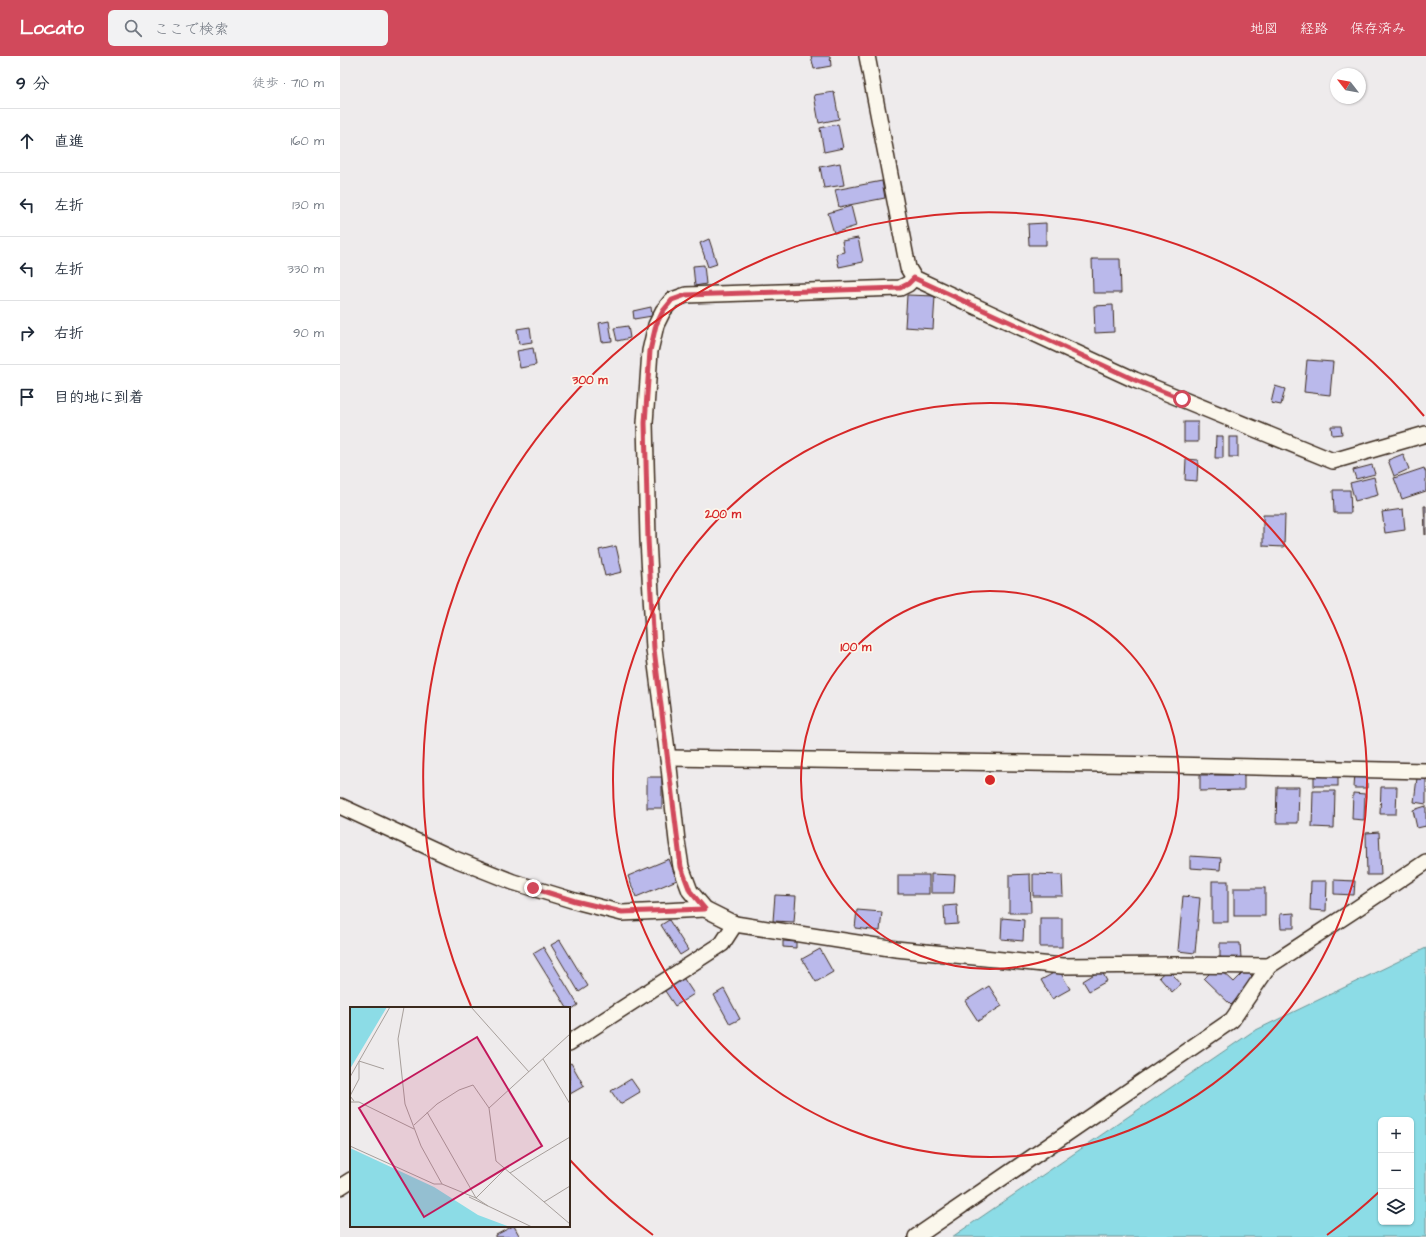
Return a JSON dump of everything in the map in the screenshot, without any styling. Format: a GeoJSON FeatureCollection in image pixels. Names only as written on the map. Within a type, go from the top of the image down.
{"type":"FeatureCollection","features":[{"type":"Feature","properties":{"kind":"street"},"geometry":{"type":"LineString","coordinates":[[867,56],[908,268],[914,278],[1135,380],[1333,461],[1426,434]]}},
{"type":"Feature","properties":{"kind":"street"},"geometry":{"type":"LineString","coordinates":[[914,278],[908,284],[900,288],[686,295],[672,300],[663,311],[656,325],[650,351],[645,423],[648,539],[654,649],[677,841],[681,867],[690,891],[705,909],[735,924],[896,949],[1062,966],[1269,966]]}},
{"type":"Feature","properties":{"kind":"street"},"geometry":{"type":"LineString","coordinates":[[668,758],[1172,765],[1426,771]]}},
{"type":"Feature","properties":{"kind":"street"},"geometry":{"type":"LineString","coordinates":[[340,806],[450,857],[512,882],[575,901],[622,912],[705,909]]}},
{"type":"Feature","properties":{"kind":"street"},"geometry":{"type":"LineString","coordinates":[[916,1237],[1232,1020],[1269,966],[1426,862]]}},
{"type":"Feature","properties":{"kind":"street"},"geometry":{"type":"LineString","coordinates":[[570,1042],[722,944],[735,924]]}},
{"type":"Feature","properties":{"kind":"street"},"geometry":{"type":"LineString","coordinates":[[340,1187],[350,1181]]}},
{"type":"Feature","properties":{"kind":"water"},"geometry":{"type":"Polygon","coordinates":[[[1426,948],[1426,1237],[952,1237],[1252,1032],[1426,948]]]}},
{"type":"Feature","properties":{"kind":"building"},"geometry":{"type":"Polygon","coordinates":[[[811,56],[830,56],[831,66],[814,69],[811,56]]]}},
{"type":"Feature","properties":{"kind":"building"},"geometry":{"type":"Polygon","coordinates":[[[834,92],[839,119],[819,123],[814,95],[834,92]]]}},
{"type":"Feature","properties":{"kind":"building"},"geometry":{"type":"Polygon","coordinates":[[[838,124],[843,148],[824,152],[820,128],[838,124]]]}},
{"type":"Feature","properties":{"kind":"building"},"geometry":{"type":"Polygon","coordinates":[[[840,163],[844,185],[824,188],[820,167],[840,163]]]}},
{"type":"Feature","properties":{"kind":"building"},"geometry":{"type":"Polygon","coordinates":[[[882,181],[885,198],[839,207],[835,190],[882,181]]]}},
{"type":"Feature","properties":{"kind":"building"},"geometry":{"type":"Polygon","coordinates":[[[851,206],[856,226],[834,233],[828,213],[851,206]]]}},
{"type":"Feature","properties":{"kind":"building"},"geometry":{"type":"Polygon","coordinates":[[[1046,223],[1046,245],[1029,245],[1028,224],[1046,223]]]}},
{"type":"Feature","properties":{"kind":"building"},"geometry":{"type":"Polygon","coordinates":[[[858,238],[863,262],[839,267],[836,254],[844,252],[842,241],[858,238]]]}},
{"type":"Feature","properties":{"kind":"building"},"geometry":{"type":"Polygon","coordinates":[[[709,239],[717,264],[708,267],[700,243],[709,239]]]}},
{"type":"Feature","properties":{"kind":"building"},"geometry":{"type":"Polygon","coordinates":[[[1092,259],[1120,259],[1121,293],[1093,293],[1092,259]]]}},
{"type":"Feature","properties":{"kind":"building"},"geometry":{"type":"Polygon","coordinates":[[[704,265],[706,284],[695,286],[693,266],[704,265]]]}},
{"type":"Feature","properties":{"kind":"building"},"geometry":{"type":"Polygon","coordinates":[[[907,295],[935,296],[933,329],[905,327],[907,295]]]}},
{"type":"Feature","properties":{"kind":"building"},"geometry":{"type":"Polygon","coordinates":[[[1113,305],[1114,332],[1095,333],[1094,306],[1113,305]]]}},
{"type":"Feature","properties":{"kind":"building"},"geometry":{"type":"Polygon","coordinates":[[[651,307],[652,316],[634,319],[633,311],[651,307]]]}},
{"type":"Feature","properties":{"kind":"building"},"geometry":{"type":"Polygon","coordinates":[[[609,321],[612,341],[602,342],[599,323],[609,321]]]}},
{"type":"Feature","properties":{"kind":"building"},"geometry":{"type":"Polygon","coordinates":[[[628,326],[630,338],[617,341],[614,328],[628,326]]]}},
{"type":"Feature","properties":{"kind":"building"},"geometry":{"type":"Polygon","coordinates":[[[530,327],[532,342],[519,344],[517,329],[530,327]]]}},
{"type":"Feature","properties":{"kind":"building"},"geometry":{"type":"Polygon","coordinates":[[[533,348],[536,365],[520,368],[517,351],[533,348]]]}},
{"type":"Feature","properties":{"kind":"building"},"geometry":{"type":"Polygon","coordinates":[[[1307,360],[1333,362],[1330,395],[1304,392],[1307,360]]]}},
{"type":"Feature","properties":{"kind":"building"},"geometry":{"type":"Polygon","coordinates":[[[1275,386],[1285,389],[1281,405],[1271,403],[1275,386]]]}},
{"type":"Feature","properties":{"kind":"building"},"geometry":{"type":"Polygon","coordinates":[[[1184,422],[1198,422],[1198,442],[1184,442],[1184,422]]]}},
{"type":"Feature","properties":{"kind":"building"},"geometry":{"type":"Polygon","coordinates":[[[1331,426],[1341,426],[1342,434],[1332,435],[1331,426]]]}},
{"type":"Feature","properties":{"kind":"building"},"geometry":{"type":"Polygon","coordinates":[[[1216,436],[1223,436],[1223,458],[1215,458],[1216,436]]]}},
{"type":"Feature","properties":{"kind":"building"},"geometry":{"type":"Polygon","coordinates":[[[1229,437],[1238,437],[1238,457],[1229,457],[1229,437]]]}},
{"type":"Feature","properties":{"kind":"building"},"geometry":{"type":"Polygon","coordinates":[[[1403,454],[1409,469],[1394,476],[1388,460],[1403,454]]]}},
{"type":"Feature","properties":{"kind":"building"},"geometry":{"type":"Polygon","coordinates":[[[1186,459],[1198,460],[1197,481],[1185,480],[1186,459]]]}},
{"type":"Feature","properties":{"kind":"building"},"geometry":{"type":"Polygon","coordinates":[[[1372,465],[1375,474],[1356,479],[1353,470],[1372,465]]]}},
{"type":"Feature","properties":{"kind":"building"},"geometry":{"type":"Polygon","coordinates":[[[1424,468],[1426,473],[1426,491],[1402,499],[1394,478],[1424,468]]]}},
{"type":"Feature","properties":{"kind":"building"},"geometry":{"type":"Polygon","coordinates":[[[1374,477],[1378,495],[1355,501],[1350,483],[1374,477]]]}},
{"type":"Feature","properties":{"kind":"building"},"geometry":{"type":"Polygon","coordinates":[[[1333,490],[1350,490],[1351,513],[1334,513],[1333,490]]]}},
{"type":"Feature","properties":{"kind":"building"},"geometry":{"type":"Polygon","coordinates":[[[1424,506],[1426,506],[1426,535],[1425,535],[1424,506]]]}},
{"type":"Feature","properties":{"kind":"building"},"geometry":{"type":"Polygon","coordinates":[[[1403,509],[1405,530],[1385,533],[1382,512],[1403,509]]]}},
{"type":"Feature","properties":{"kind":"building"},"geometry":{"type":"Polygon","coordinates":[[[1263,515],[1285,515],[1284,547],[1263,546],[1263,515]]]}},
{"type":"Feature","properties":{"kind":"building"},"geometry":{"type":"Polygon","coordinates":[[[616,546],[622,572],[605,576],[599,550],[616,546]]]}},
{"type":"Feature","properties":{"kind":"building"},"geometry":{"type":"Polygon","coordinates":[[[1355,772],[1367,772],[1367,788],[1354,788],[1355,772]]]}},
{"type":"Feature","properties":{"kind":"building"},"geometry":{"type":"Polygon","coordinates":[[[1314,773],[1338,773],[1338,786],[1314,786],[1314,773]]]}},
{"type":"Feature","properties":{"kind":"building"},"geometry":{"type":"Polygon","coordinates":[[[1200,775],[1244,775],[1244,790],[1200,791],[1200,775]]]}},
{"type":"Feature","properties":{"kind":"building"},"geometry":{"type":"Polygon","coordinates":[[[647,777],[662,777],[662,808],[647,808],[647,777]]]}},
{"type":"Feature","properties":{"kind":"building"},"geometry":{"type":"Polygon","coordinates":[[[1417,778],[1426,779],[1426,804],[1414,802],[1417,778]]]}},
{"type":"Feature","properties":{"kind":"building"},"geometry":{"type":"Polygon","coordinates":[[[1277,787],[1299,787],[1298,823],[1276,823],[1277,787]]]}},
{"type":"Feature","properties":{"kind":"building"},"geometry":{"type":"Polygon","coordinates":[[[1381,787],[1397,787],[1396,814],[1380,814],[1381,787]]]}},
{"type":"Feature","properties":{"kind":"building"},"geometry":{"type":"Polygon","coordinates":[[[1313,791],[1335,791],[1334,828],[1312,827],[1313,791]]]}},
{"type":"Feature","properties":{"kind":"building"},"geometry":{"type":"Polygon","coordinates":[[[1353,793],[1365,794],[1364,820],[1352,819],[1353,793]]]}},
{"type":"Feature","properties":{"kind":"building"},"geometry":{"type":"Polygon","coordinates":[[[1426,806],[1426,826],[1417,828],[1413,810],[1426,806]]]}},
{"type":"Feature","properties":{"kind":"building"},"geometry":{"type":"Polygon","coordinates":[[[1379,832],[1381,875],[1367,875],[1366,833],[1379,832]]]}},
{"type":"Feature","properties":{"kind":"building"},"geometry":{"type":"Polygon","coordinates":[[[1190,856],[1221,858],[1220,870],[1190,868],[1190,856]]]}},
{"type":"Feature","properties":{"kind":"building"},"geometry":{"type":"Polygon","coordinates":[[[669,859],[677,880],[636,897],[628,876],[669,859]]]}},
{"type":"Feature","properties":{"kind":"building"},"geometry":{"type":"Polygon","coordinates":[[[931,874],[955,875],[954,893],[931,893],[931,874]]]}},
{"type":"Feature","properties":{"kind":"building"},"geometry":{"type":"Polygon","coordinates":[[[1030,874],[1031,913],[1009,913],[1009,875],[1030,874]]]}},
{"type":"Feature","properties":{"kind":"building"},"geometry":{"type":"Polygon","coordinates":[[[1033,874],[1062,875],[1063,896],[1033,896],[1033,874]]]}},
{"type":"Feature","properties":{"kind":"building"},"geometry":{"type":"Polygon","coordinates":[[[898,875],[929,875],[929,894],[898,894],[898,875]]]}},
{"type":"Feature","properties":{"kind":"building"},"geometry":{"type":"Polygon","coordinates":[[[1334,880],[1355,881],[1354,895],[1334,894],[1334,880]]]}},
{"type":"Feature","properties":{"kind":"building"},"geometry":{"type":"Polygon","coordinates":[[[1212,881],[1228,881],[1228,922],[1212,922],[1212,881]]]}},
{"type":"Feature","properties":{"kind":"building"},"geometry":{"type":"Polygon","coordinates":[[[1311,881],[1327,881],[1326,911],[1310,910],[1311,881]]]}},
{"type":"Feature","properties":{"kind":"building"},"geometry":{"type":"Polygon","coordinates":[[[1234,888],[1265,888],[1265,916],[1234,916],[1234,888]]]}},
{"type":"Feature","properties":{"kind":"building"},"geometry":{"type":"Polygon","coordinates":[[[775,895],[796,896],[794,922],[773,921],[775,895]]]}},
{"type":"Feature","properties":{"kind":"building"},"geometry":{"type":"Polygon","coordinates":[[[1183,896],[1200,898],[1195,953],[1178,951],[1183,896]]]}},
{"type":"Feature","properties":{"kind":"building"},"geometry":{"type":"Polygon","coordinates":[[[957,905],[958,924],[945,925],[944,906],[957,905]]]}},
{"type":"Feature","properties":{"kind":"building"},"geometry":{"type":"Polygon","coordinates":[[[857,910],[882,912],[880,931],[855,928],[857,910]]]}},
{"type":"Feature","properties":{"kind":"building"},"geometry":{"type":"Polygon","coordinates":[[[1294,913],[1294,928],[1281,928],[1280,914],[1294,913]]]}},
{"type":"Feature","properties":{"kind":"building"},"geometry":{"type":"Polygon","coordinates":[[[1002,918],[1024,920],[1023,941],[1001,939],[1002,918]]]}},
{"type":"Feature","properties":{"kind":"building"},"geometry":{"type":"Polygon","coordinates":[[[1040,918],[1062,918],[1062,947],[1040,947],[1040,918]]]}},
{"type":"Feature","properties":{"kind":"building"},"geometry":{"type":"Polygon","coordinates":[[[669,920],[688,950],[680,955],[661,925],[669,920]]]}},
{"type":"Feature","properties":{"kind":"building"},"geometry":{"type":"Polygon","coordinates":[[[560,940],[588,986],[579,992],[551,945],[560,940]]]}},
{"type":"Feature","properties":{"kind":"building"},"geometry":{"type":"Polygon","coordinates":[[[783,941],[796,942],[796,948],[783,947],[783,941]]]}},
{"type":"Feature","properties":{"kind":"building"},"geometry":{"type":"Polygon","coordinates":[[[1220,943],[1240,943],[1241,958],[1220,959],[1220,943]]]}},
{"type":"Feature","properties":{"kind":"building"},"geometry":{"type":"Polygon","coordinates":[[[543,947],[578,1005],[570,1010],[570,1007],[566,1007],[533,953],[543,947]]]}},
{"type":"Feature","properties":{"kind":"building"},"geometry":{"type":"Polygon","coordinates":[[[820,949],[833,972],[816,982],[802,959],[820,949]]]}},
{"type":"Feature","properties":{"kind":"building"},"geometry":{"type":"Polygon","coordinates":[[[1217,966],[1234,982],[1246,970],[1255,979],[1231,1005],[1204,979],[1217,966]]]}},
{"type":"Feature","properties":{"kind":"building"},"geometry":{"type":"Polygon","coordinates":[[[1168,969],[1181,984],[1172,992],[1159,977],[1168,969]]]}},
{"type":"Feature","properties":{"kind":"building"},"geometry":{"type":"Polygon","coordinates":[[[1059,970],[1070,989],[1052,999],[1041,980],[1059,970]]]}},
{"type":"Feature","properties":{"kind":"building"},"geometry":{"type":"Polygon","coordinates":[[[1101,970],[1107,981],[1089,991],[1083,981],[1101,970]]]}},
{"type":"Feature","properties":{"kind":"building"},"geometry":{"type":"Polygon","coordinates":[[[682,976],[694,994],[675,1006],[663,988],[682,976]]]}},
{"type":"Feature","properties":{"kind":"building"},"geometry":{"type":"Polygon","coordinates":[[[989,986],[1002,1006],[978,1021],[965,1001],[989,986]]]}},
{"type":"Feature","properties":{"kind":"building"},"geometry":{"type":"Polygon","coordinates":[[[724,989],[740,1019],[730,1024],[714,995],[724,989]]]}},
{"type":"Feature","properties":{"kind":"building"},"geometry":{"type":"Polygon","coordinates":[[[570,1064],[584,1086],[570,1094],[570,1064]]]}},
{"type":"Feature","properties":{"kind":"building"},"geometry":{"type":"Polygon","coordinates":[[[631,1079],[640,1092],[620,1104],[611,1091],[631,1079]]]}},
{"type":"Feature","properties":{"kind":"building"},"geometry":{"type":"Polygon","coordinates":[[[511,1227],[515,1227],[520,1237],[496,1237],[496,1235],[511,1227]]]}},
{"type":"Feature","properties":{"kind":"route"},"geometry":{"type":"LineString","coordinates":[[533,888],[575,901],[622,912],[705,909],[690,891],[681,867],[654,649],[648,539],[645,423],[650,351],[656,325],[663,311],[672,300],[686,295],[900,288],[908,284],[914,278],[1135,380],[1182,399]]}}]}
